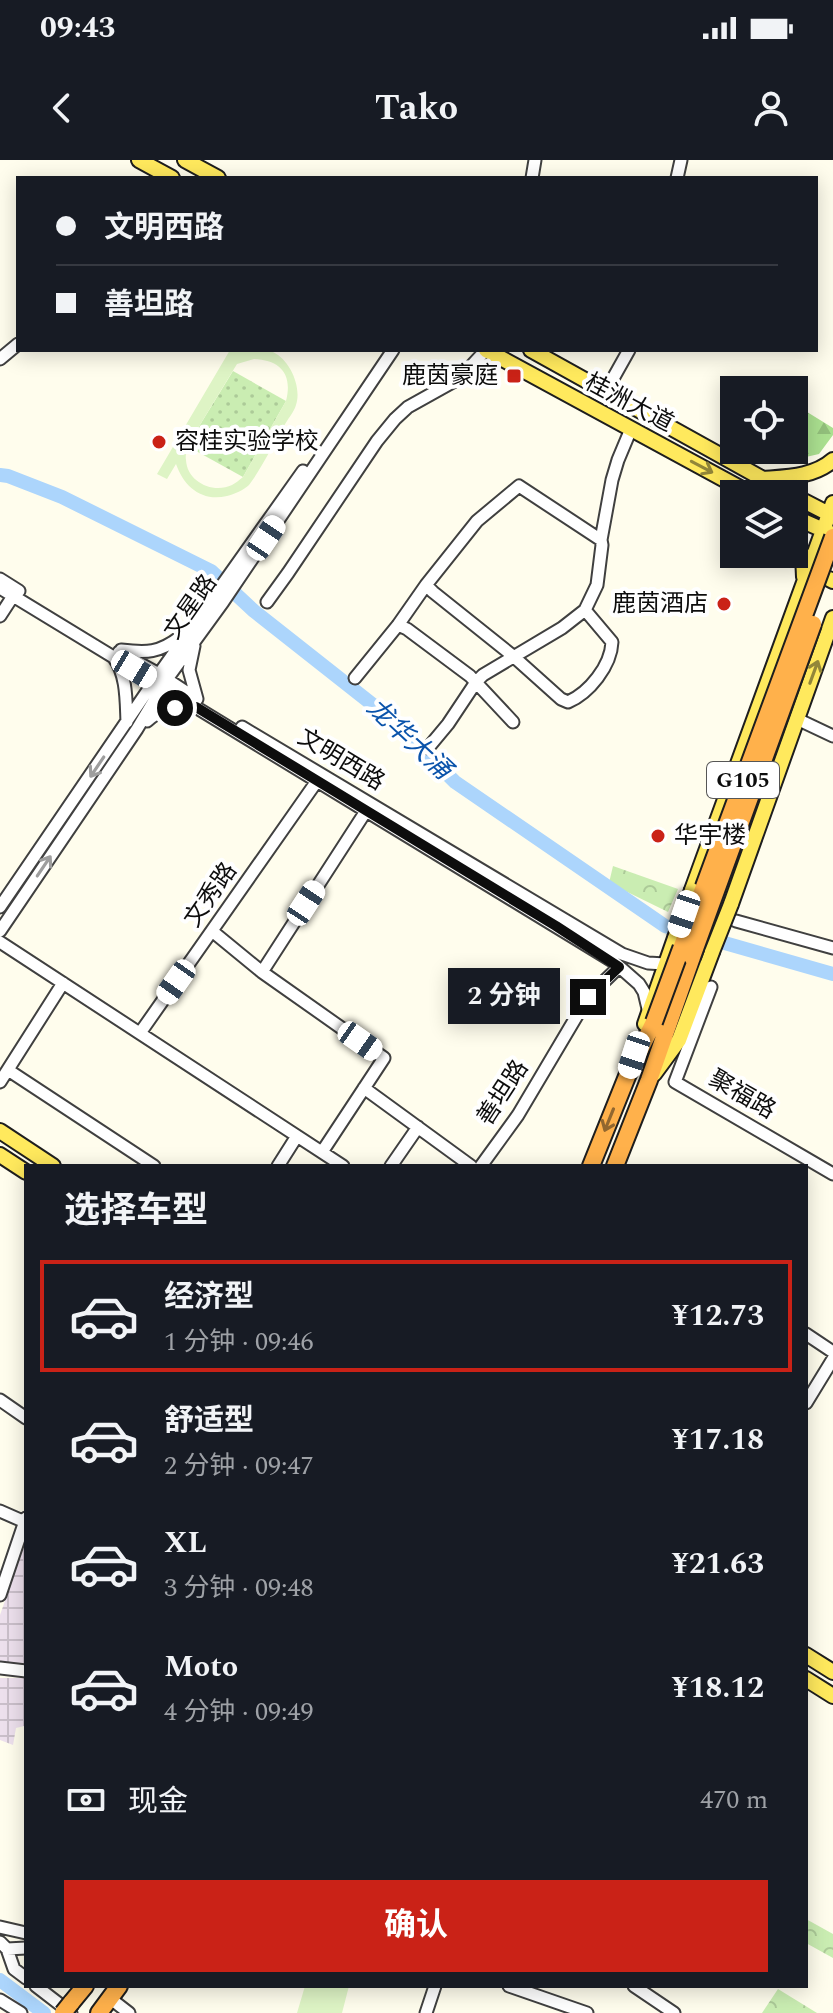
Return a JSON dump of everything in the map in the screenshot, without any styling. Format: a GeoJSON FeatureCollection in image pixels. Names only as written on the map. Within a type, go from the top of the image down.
{"type":"FeatureCollection","features":[{"type":"Feature","properties":{"kind":"highway","name":"G105"},"geometry":{"type":"LineString","coordinates":[[592,1164],[651,1018],[830,534]]}},
{"type":"Feature","properties":{"kind":"highway","name":"G105"},"geometry":{"type":"LineString","coordinates":[[616,1164],[833,569]]}},
{"type":"Feature","properties":{"kind":"highway"},"geometry":{"type":"LineString","coordinates":[[99,2013],[115,1992]]}},
{"type":"Feature","properties":{"kind":"main road"},"geometry":{"type":"LineString","coordinates":[[139,160],[168,176]]}},
{"type":"Feature","properties":{"kind":"main road"},"geometry":{"type":"LineString","coordinates":[[185,160],[214,176]]}},
{"type":"Feature","properties":{"kind":"main road","name":"桂洲大道"},"geometry":{"type":"LineString","coordinates":[[490,352],[725,480]]}},
{"type":"Feature","properties":{"kind":"main road","name":"桂洲大道"},"geometry":{"type":"LineString","coordinates":[[535,352],[762,479]]}},
{"type":"Feature","properties":{"kind":"main road"},"geometry":{"type":"LineString","coordinates":[[762,479],[806,474],[833,460]]}},
{"type":"Feature","properties":{"kind":"main road","name":"桂洲大道"},"geometry":{"type":"LineString","coordinates":[[808,501],[832,511]]}},
{"type":"Feature","properties":{"kind":"main road"},"geometry":{"type":"LineString","coordinates":[[651,1018],[665,964],[804,584],[830,534],[832,511]]}},
{"type":"Feature","properties":{"kind":"main road"},"geometry":{"type":"LineString","coordinates":[[808,524],[830,534]]}},
{"type":"Feature","properties":{"kind":"main road"},"geometry":{"type":"LineString","coordinates":[[803,568],[804,584]]}},
{"type":"Feature","properties":{"kind":"main road"},"geometry":{"type":"LineString","coordinates":[[804,584],[821,577],[833,581]]}},
{"type":"Feature","properties":{"kind":"main road"},"geometry":{"type":"LineString","coordinates":[[649,1080],[679,1040],[832,621]]}},
{"type":"Feature","properties":{"kind":"main road"},"geometry":{"type":"LineString","coordinates":[[0,1131],[50,1164]]}},
{"type":"Feature","properties":{"kind":"main road"},"geometry":{"type":"LineString","coordinates":[[0,1155],[24,1171]]}},
{"type":"Feature","properties":{"kind":"main road"},"geometry":{"type":"LineString","coordinates":[[808,1656],[833,1672]]}},
{"type":"Feature","properties":{"kind":"main road"},"geometry":{"type":"LineString","coordinates":[[808,1680],[833,1696]]}},
{"type":"Feature","properties":{"kind":"street"},"geometry":{"type":"LineString","coordinates":[[0,359],[16,346]]}},
{"type":"Feature","properties":{"kind":"street"},"geometry":{"type":"LineString","coordinates":[[228,587],[384,352]]}},
{"type":"Feature","properties":{"kind":"street","name":"文星路"},"geometry":{"type":"LineString","coordinates":[[0,931],[161,681],[392,352]]}},
{"type":"Feature","properties":{"kind":"street"},"geometry":{"type":"LineString","coordinates":[[267,602],[395,419],[408,407],[460,378],[484,352]]}},
{"type":"Feature","properties":{"kind":"street"},"geometry":{"type":"LineString","coordinates":[[606,391],[628,352]]}},
{"type":"Feature","properties":{"kind":"street"},"geometry":{"type":"LineString","coordinates":[[428,748],[483,675],[562,628],[585,610],[597,585],[601,540],[612,480],[631,429]]}},
{"type":"Feature","properties":{"kind":"street"},"geometry":{"type":"LineString","coordinates":[[355,678],[477,521],[519,486],[601,540]]}},
{"type":"Feature","properties":{"kind":"street","name":"文明西路"},"geometry":{"type":"LineString","coordinates":[[0,579],[114,653]]}},
{"type":"Feature","properties":{"kind":"street"},"geometry":{"type":"LineString","coordinates":[[426,585],[561,699],[570,702],[599,676],[612,653],[612,642],[585,610]]}},
{"type":"Feature","properties":{"kind":"street","name":"文明西路"},"geometry":{"type":"LineString","coordinates":[[0,588],[161,681],[619,967],[639,984],[651,1018]]}},
{"type":"Feature","properties":{"kind":"street"},"geometry":{"type":"LineString","coordinates":[[0,616],[13,596]]}},
{"type":"Feature","properties":{"kind":"street"},"geometry":{"type":"LineString","coordinates":[[398,625],[476,682],[513,722]]}},
{"type":"Feature","properties":{"kind":"street"},"geometry":{"type":"LineString","coordinates":[[193,636],[189,670],[196,703],[157,712],[132,726],[123,678],[114,653],[165,649],[193,636]]}},
{"type":"Feature","properties":{"kind":"street","name":"文明西路"},"geometry":{"type":"LineString","coordinates":[[196,703],[622,954],[648,963],[665,964]]}},
{"type":"Feature","properties":{"kind":"street"},"geometry":{"type":"LineString","coordinates":[[797,719],[833,736]]}},
{"type":"Feature","properties":{"kind":"street","name":"文星路"},"geometry":{"type":"LineString","coordinates":[[0,907],[132,726]]}},
{"type":"Feature","properties":{"kind":"street","name":"文秀路"},"geometry":{"type":"LineString","coordinates":[[140,1033],[317,781]]}},
{"type":"Feature","properties":{"kind":"street"},"geometry":{"type":"LineString","coordinates":[[262,972],[366,811]]}},
{"type":"Feature","properties":{"kind":"street"},"geometry":{"type":"LineString","coordinates":[[736,921],[833,948]]}},
{"type":"Feature","properties":{"kind":"street"},"geometry":{"type":"LineString","coordinates":[[212,931],[262,972],[384,1058],[322,1152]]}},
{"type":"Feature","properties":{"kind":"street"},"geometry":{"type":"LineString","coordinates":[[0,942],[340,1164]]}},
{"type":"Feature","properties":{"kind":"street","name":"善坦路"},"geometry":{"type":"LineString","coordinates":[[482,1164],[518,1115],[588,997],[619,967]]}},
{"type":"Feature","properties":{"kind":"street"},"geometry":{"type":"LineString","coordinates":[[0,1082],[63,983]]}},
{"type":"Feature","properties":{"kind":"street","name":"聚福路"},"geometry":{"type":"LineString","coordinates":[[711,987],[675,1082],[833,1174]]}},
{"type":"Feature","properties":{"kind":"street"},"geometry":{"type":"LineString","coordinates":[[8,1070],[151,1164]]}},
{"type":"Feature","properties":{"kind":"street"},"geometry":{"type":"LineString","coordinates":[[364,1088],[468,1164]]}},
{"type":"Feature","properties":{"kind":"street"},"geometry":{"type":"LineString","coordinates":[[392,1164],[418,1127]]}},
{"type":"Feature","properties":{"kind":"street"},"geometry":{"type":"LineString","coordinates":[[279,1164],[297,1136]]}},
{"type":"Feature","properties":{"kind":"street"},"geometry":{"type":"LineString","coordinates":[[808,1335],[833,1352]]}},
{"type":"Feature","properties":{"kind":"street"},"geometry":{"type":"LineString","coordinates":[[808,1400],[833,1359]]}},
{"type":"Feature","properties":{"kind":"street"},"geometry":{"type":"LineString","coordinates":[[0,1400],[24,1417]]}},
{"type":"Feature","properties":{"kind":"street"},"geometry":{"type":"LineString","coordinates":[[0,1511],[24,1520]]}},
{"type":"Feature","properties":{"kind":"street"},"geometry":{"type":"LineString","coordinates":[[0,1595],[24,1523]]}},
{"type":"Feature","properties":{"kind":"street"},"geometry":{"type":"LineString","coordinates":[[0,1668],[24,1671]]}},
{"type":"Feature","properties":{"kind":"street"},"geometry":{"type":"LineString","coordinates":[[0,1927],[24,1933]]}},
{"type":"Feature","properties":{"kind":"street"},"geometry":{"type":"LineString","coordinates":[[4,1946],[24,1941]]}},
{"type":"Feature","properties":{"kind":"street"},"geometry":{"type":"LineString","coordinates":[[4,1946],[24,1948]]}},
{"type":"Feature","properties":{"kind":"street"},"geometry":{"type":"LineString","coordinates":[[4,1946],[14,1969],[24,1976]]}},
{"type":"Feature","properties":{"kind":"street"},"geometry":{"type":"LineString","coordinates":[[41,1988],[71,2000]]}},
{"type":"Feature","properties":{"kind":"street"},"geometry":{"type":"LineString","coordinates":[[426,2013],[434,1988]]}},
{"type":"Feature","properties":{"kind":"street"},"geometry":{"type":"LineString","coordinates":[[514,1988],[561,2008],[587,2013]]}},
{"type":"Feature","properties":{"kind":"street"},"geometry":{"type":"LineString","coordinates":[[637,1988],[674,2013]]}},
{"type":"Feature","properties":{"kind":"street"},"geometry":{"type":"LineString","coordinates":[[115,1992],[129,2013]]}},
{"type":"Feature","properties":{"kind":"street"},"geometry":{"type":"LineString","coordinates":[[2,2003],[21,2013]]}},
{"type":"Feature","properties":{"kind":"shaded area"},"geometry":{"type":"Polygon","coordinates":[[[24,1547],[24,1665],[0,1662],[0,1615],[24,1547]]]}},
{"type":"Feature","properties":{"kind":"shaded area"},"geometry":{"type":"Polygon","coordinates":[[[0,1678],[24,1678],[24,1726],[16,1728],[13,1745],[0,1740],[0,1678]]]}},
{"type":"Feature","properties":{"kind":"green space"},"geometry":{"type":"Polygon","coordinates":[[[229,352],[271,352],[285,361],[296,382],[296,405],[249,485],[227,496],[202,495],[189,486],[176,464],[167,479],[157,474],[229,352]],[[254,359],[237,364],[187,446],[187,468],[202,484],[225,487],[243,477],[286,401],[286,376],[271,362],[254,359]]]}},
{"type":"Feature","properties":{"kind":"green space"},"geometry":{"type":"Polygon","coordinates":[[[233,371],[286,401],[243,477],[187,446],[233,371]]]}},
{"type":"Feature","properties":{"kind":"green space"},"geometry":{"type":"Polygon","coordinates":[[[808,413],[833,428],[833,435],[819,454],[808,457],[808,413]]]}},
{"type":"Feature","properties":{"kind":"green space"},"geometry":{"type":"Polygon","coordinates":[[[613,866],[678,889],[668,912],[609,883],[613,866]]]}},
{"type":"Feature","properties":{"kind":"green space"},"geometry":{"type":"Polygon","coordinates":[[[808,1920],[833,1934],[833,1958],[808,1944],[808,1920]]]}},
{"type":"Feature","properties":{"kind":"green space"},"geometry":{"type":"Polygon","coordinates":[[[304,1988],[348,1988],[342,2013],[297,2013],[304,1988]]]}},
{"type":"Feature","properties":{"kind":"green space"},"geometry":{"type":"Polygon","coordinates":[[[778,1989],[817,2013],[762,2013],[778,1989]]]}},
{"type":"Feature","properties":{"kind":"waterway","name":"龙华大涌"},"geometry":{"type":"LineString","coordinates":[[0,475],[62,497],[211,571],[254,611],[396,723],[455,782],[665,926],[833,974]]}},
{"type":"Feature","properties":{"kind":"waterway"},"geometry":{"type":"LineString","coordinates":[[0,1980],[44,2013]]}},
{"type":"Feature","properties":{"kind":"place","name":"鹿茵豪庭"},"geometry":{"type":"Point","coordinates":[514,376]}},
{"type":"Feature","properties":{"kind":"place","name":"容桂实验学校"},"geometry":{"type":"Point","coordinates":[159,442]}},
{"type":"Feature","properties":{"kind":"place","name":"鹿茵酒店"},"geometry":{"type":"Point","coordinates":[724,604]}},
{"type":"Feature","properties":{"kind":"place","name":"华宇楼"},"geometry":{"type":"Point","coordinates":[658,836]}},
{"type":"Feature","properties":{"kind":"route"},"geometry":{"type":"LineString","coordinates":[[175,708],[196,707],[614,962],[619,967],[588,997]]}}]}
